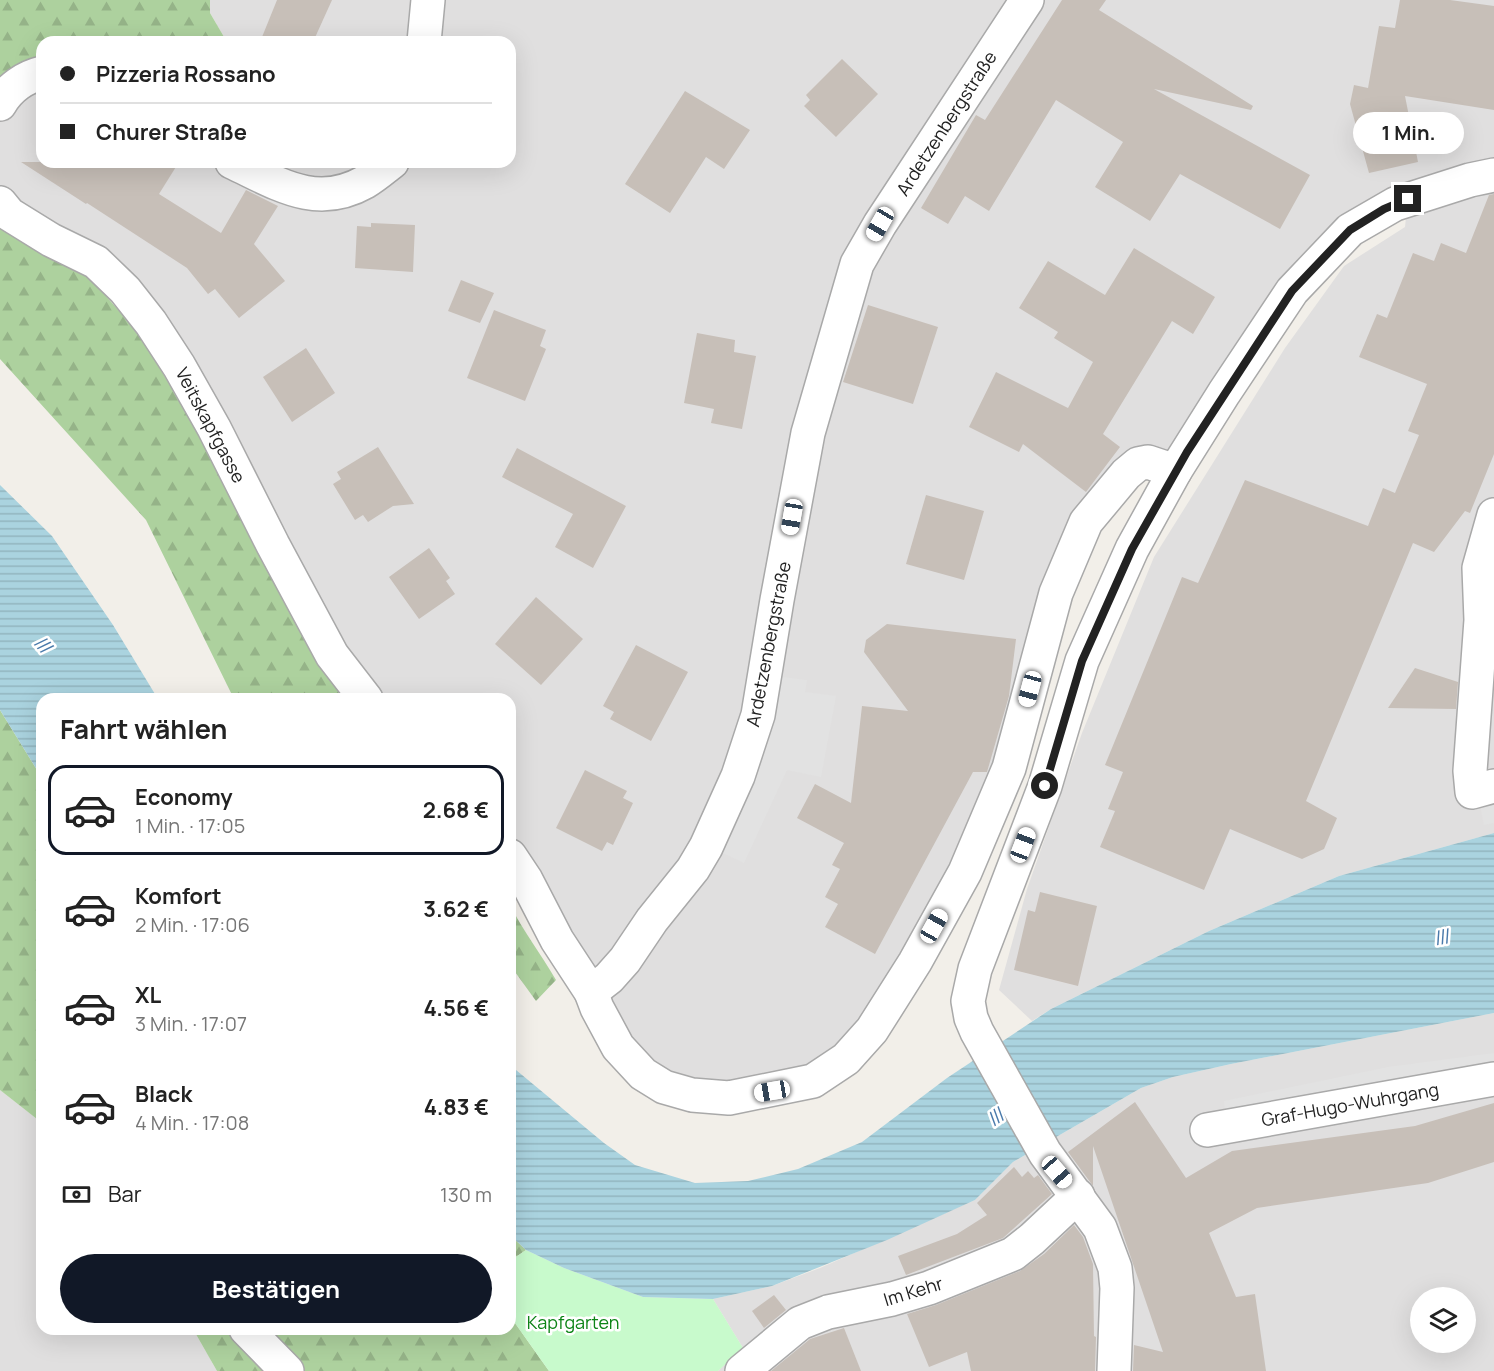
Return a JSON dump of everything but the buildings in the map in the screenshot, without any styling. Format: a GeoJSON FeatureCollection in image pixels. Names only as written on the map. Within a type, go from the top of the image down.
{"type":"FeatureCollection","features":[{"type":"Feature","properties":{"kind":"street"},"geometry":{"type":"LineString","coordinates":[[425,36],[428,0]]}},
{"type":"Feature","properties":{"kind":"street","name":"Ardetzenbergstraße"},"geometry":{"type":"LineString","coordinates":[[591,992],[609,978],[625,960],[652,920],[693,869],[706,848],[738,776],[758,715],[808,433],[857,264],[880,224],[1027,0]]}},
{"type":"Feature","properties":{"kind":"street"},"geometry":{"type":"LineString","coordinates":[[0,104],[11,89],[36,75]]}},
{"type":"Feature","properties":{"kind":"street"},"geometry":{"type":"LineString","coordinates":[[245,168],[298,192],[323,195],[357,186],[368,181],[384,168]]}},
{"type":"Feature","properties":{"kind":"street"},"geometry":{"type":"LineString","coordinates":[[1114,1371],[1117,1288],[1115,1268],[1100,1228],[1045,1153],[972,1017],[975,969],[1045,786],[1082,661],[1132,549],[1175,471],[1230,384],[1292,291],[1350,230],[1384,209],[1408,199],[1494,175]]}},
{"type":"Feature","properties":{"kind":"street","name":"Veitskapfgasse"},"geometry":{"type":"LineString","coordinates":[[0,203],[9,214],[51,240],[96,262],[125,290],[152,323],[214,428],[332,655],[361,693]]}},
{"type":"Feature","properties":{"kind":"street"},"geometry":{"type":"LineString","coordinates":[[516,865],[557,940],[591,992],[618,1047],[643,1074],[664,1087],[692,1095],[729,1098],[813,1081],[846,1059],[873,1030],[915,962],[965,872],[1009,768],[1056,593],[1086,522],[1126,474],[1138,464],[1148,462],[1175,471]]}},
{"type":"Feature","properties":{"kind":"street"},"geometry":{"type":"LineString","coordinates":[[1483,789],[1470,771],[1481,620],[1479,568],[1494,515]]}},
{"type":"Feature","properties":{"kind":"street","name":"Graf-Hugo-Wuhrgang"},"geometry":{"type":"LineString","coordinates":[[1207,1130],[1494,1079]]}},
{"type":"Feature","properties":{"kind":"street","name":"Im Kehr"},"geometry":{"type":"LineString","coordinates":[[742,1371],[800,1323],[828,1312],[892,1299],[929,1288],[1013,1254],[1078,1196]]}},
{"type":"Feature","properties":{"kind":"street"},"geometry":{"type":"LineString","coordinates":[[252,1335],[287,1371]]}},
{"type":"Feature","properties":{"kind":"shaded area"},"geometry":{"type":"Polygon","coordinates":[[[210,0],[1494,0],[1494,833],[1339,876],[1209,931],[1051,1009],[1032,1021],[999,990],[1027,889],[1082,733],[1154,557],[1285,348],[1344,266],[1405,227],[1408,199],[1391,199],[1158,464],[1086,522],[1009,768],[915,962],[813,1081],[664,1087],[516,865],[516,693],[363,693],[151,323],[0,203],[0,111],[36,83],[36,168],[245,168],[297,191],[287,168],[516,168],[516,36],[223,36],[210,13],[210,0]]]}},
{"type":"Feature","properties":{"kind":"shaded area"},"geometry":{"type":"Polygon","coordinates":[[[782,677],[807,680],[805,692],[836,696],[821,777],[787,770],[744,863],[721,852],[756,773],[769,734],[782,677]]]}},
{"type":"Feature","properties":{"kind":"shaded area"},"geometry":{"type":"Polygon","coordinates":[[[1494,797],[1494,823],[1484,825],[1479,800],[1494,797]]]}},
{"type":"Feature","properties":{"kind":"shaded area"},"geometry":{"type":"Polygon","coordinates":[[[1494,1013],[1494,1371],[718,1371],[743,1348],[713,1299],[772,1286],[820,1268],[975,1200],[1013,1162],[1141,1088],[1173,1077],[1494,1013]]]}},
{"type":"Feature","properties":{"kind":"shaded area"},"geometry":{"type":"Polygon","coordinates":[[[1494,1053],[1494,1063],[1388,1080],[1225,1111],[1224,1101],[1388,1067],[1494,1053]]]}},
{"type":"Feature","properties":{"kind":"shaded area"},"geometry":{"type":"Polygon","coordinates":[[[0,1090],[36,1118],[36,1335],[196,1335],[217,1371],[0,1371],[0,1090]]]}},
{"type":"Feature","properties":{"kind":"green space"},"geometry":{"type":"Polygon","coordinates":[[[0,0],[210,0],[210,13],[223,36],[36,36],[36,59],[14,68],[0,79],[0,0]]]}},
{"type":"Feature","properties":{"kind":"green space"},"geometry":{"type":"Polygon","coordinates":[[[0,228],[43,254],[87,275],[139,333],[200,436],[318,664],[340,693],[231,693],[146,520],[0,359],[0,228]]]}},
{"type":"Feature","properties":{"kind":"green space"},"geometry":{"type":"Polygon","coordinates":[[[0,710],[36,768],[36,1118],[0,1090],[0,710]]]}},
{"type":"Feature","properties":{"kind":"green space"},"geometry":{"type":"Polygon","coordinates":[[[516,915],[556,980],[536,1001],[516,973],[516,915]]]}},
{"type":"Feature","properties":{"kind":"green space"},"geometry":{"type":"Polygon","coordinates":[[[516,1241],[526,1250],[516,1257],[516,1241]]]}},
{"type":"Feature","properties":{"kind":"green space","name":"Kapfgarten"},"geometry":{"type":"Polygon","coordinates":[[[526,1250],[564,1268],[643,1297],[713,1299],[743,1348],[718,1371],[549,1371],[516,1324],[516,1257],[526,1250]]]}},
{"type":"Feature","properties":{"kind":"green space"},"geometry":{"type":"Polygon","coordinates":[[[516,1324],[549,1371],[217,1371],[196,1335],[516,1335],[516,1324]]]}},
{"type":"Feature","properties":{"kind":"water","name":"Ill"},"geometry":{"type":"Polygon","coordinates":[[[0,485],[52,536],[113,625],[154,693],[36,693],[36,768],[0,710],[0,485]]]}},
{"type":"Feature","properties":{"kind":"water","name":"Ill"},"geometry":{"type":"Polygon","coordinates":[[[1494,833],[1494,1013],[1231,1064],[1173,1077],[1141,1088],[1013,1162],[975,1200],[887,1240],[772,1286],[713,1299],[643,1297],[564,1268],[526,1250],[516,1241],[516,1070],[604,1143],[635,1165],[695,1183],[748,1181],[798,1169],[862,1142],[947,1078],[1051,1009],[1209,931],[1339,876],[1494,833]]]}},
{"type":"Feature","properties":{"kind":"route"},"geometry":{"type":"LineString","coordinates":[[1045,786],[1082,661],[1132,549],[1175,471],[1292,291],[1350,230],[1384,209],[1408,199]]}}]}
